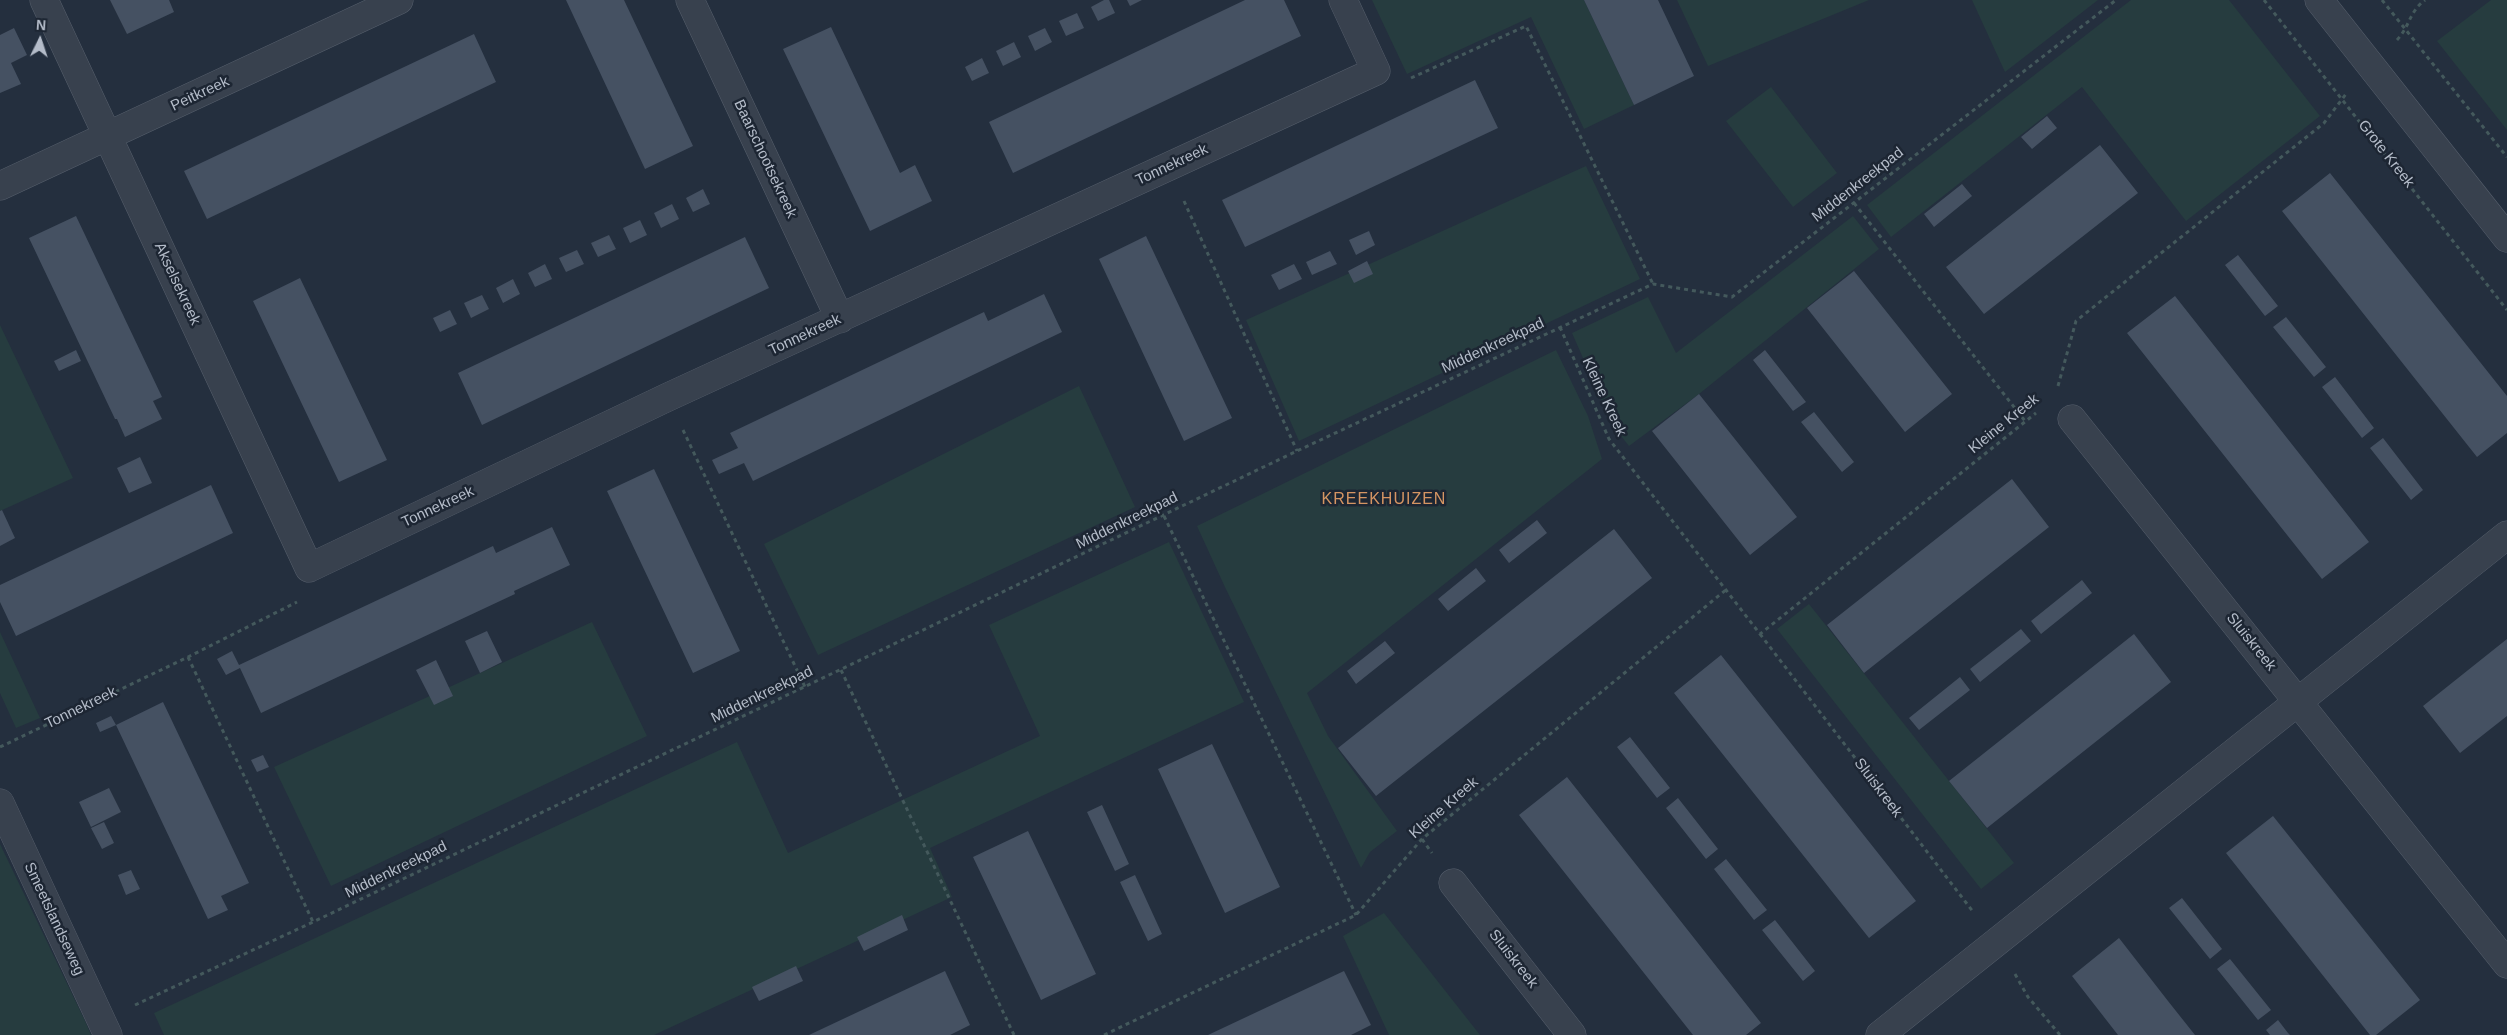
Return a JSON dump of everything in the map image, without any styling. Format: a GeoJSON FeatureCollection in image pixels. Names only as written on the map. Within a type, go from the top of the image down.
{"type":"FeatureCollection","features":[{"type":"Feature","properties":{"kind":"street","name":"Akselsekreek"},"geometry":{"type":"LineString","coordinates":[[44,0],[309,568]]}},
{"type":"Feature","properties":{"kind":"street","name":"Peitkreek"},"geometry":{"type":"LineString","coordinates":[[0,186],[399,0]]}},
{"type":"Feature","properties":{"kind":"street","name":"Baarschootsekreek"},"geometry":{"type":"LineString","coordinates":[[690,0],[840,319]]}},
{"type":"Feature","properties":{"kind":"street"},"geometry":{"type":"LineString","coordinates":[[1343,0],[1376,71]]}},
{"type":"Feature","properties":{"kind":"street"},"geometry":{"type":"LineString","coordinates":[[2319,0],[2507,238]]}},
{"type":"Feature","properties":{"kind":"street","name":"Tonnekreek"},"geometry":{"type":"LineString","coordinates":[[309,568],[668,397],[1376,71]]}},
{"type":"Feature","properties":{"kind":"street","name":"Sluiskreek"},"geometry":{"type":"LineString","coordinates":[[2072,419],[2507,964]]}},
{"type":"Feature","properties":{"kind":"street"},"geometry":{"type":"LineString","coordinates":[[1880,1035],[2507,535]]}},
{"type":"Feature","properties":{"kind":"street","name":"Smeetslandseweg"},"geometry":{"type":"LineString","coordinates":[[0,803],[104,1028]]}},
{"type":"Feature","properties":{"kind":"street","name":"Sluiskreek"},"geometry":{"type":"LineString","coordinates":[[1454,883],[1572,1035]]}},
{"type":"Feature","properties":{"kind":"path","name":"Middenkreekpad"},"geometry":{"type":"LineString","coordinates":[[104,1028],[313,922],[1298,451],[1653,284],[1732,297],[2116,0]]}},
{"type":"Feature","properties":{"kind":"path","name":"Grote Kreek"},"geometry":{"type":"LineString","coordinates":[[2264,0],[2507,310]]}},
{"type":"Feature","properties":{"kind":"path"},"geometry":{"type":"LineString","coordinates":[[2382,0],[2507,157]]}},
{"type":"Feature","properties":{"kind":"path","name":"Kleine Kreek"},"geometry":{"type":"LineString","coordinates":[[2057,388],[2076,322],[2324,122],[2342,98],[2406,30],[2414,9],[2425,0]]}},
{"type":"Feature","properties":{"kind":"path"},"geometry":{"type":"LineString","coordinates":[[1376,71],[1402,82],[1526,26],[1653,284]]}},
{"type":"Feature","properties":{"kind":"path"},"geometry":{"type":"LineString","coordinates":[[1169,167],[1298,451]]}},
{"type":"Feature","properties":{"kind":"path"},"geometry":{"type":"LineString","coordinates":[[1854,202],[2025,421]]}},
{"type":"Feature","properties":{"kind":"path","name":"Kleine Kreek"},"geometry":{"type":"LineString","coordinates":[[1560,327],[1609,439],[1760,634],[2040,410]]}},
{"type":"Feature","properties":{"kind":"path"},"geometry":{"type":"LineString","coordinates":[[668,397],[805,687]]}},
{"type":"Feature","properties":{"kind":"path"},"geometry":{"type":"LineString","coordinates":[[1164,516],[1356,915]]}},
{"type":"Feature","properties":{"kind":"path","name":"Tonnekreek"},"geometry":{"type":"LineString","coordinates":[[0,747],[188,657],[301,600],[309,568]]}},
{"type":"Feature","properties":{"kind":"path","name":"Kleine Kreek"},"geometry":{"type":"LineString","coordinates":[[1104,1035],[1356,915],[1422,839],[1727,589]]}},
{"type":"Feature","properties":{"kind":"path","name":"Sluiskreek"},"geometry":{"type":"LineString","coordinates":[[1760,634],[1996,942],[2028,997],[2060,1035]]}},
{"type":"Feature","properties":{"kind":"path"},"geometry":{"type":"LineString","coordinates":[[188,657],[313,922]]}},
{"type":"Feature","properties":{"kind":"path"},"geometry":{"type":"LineString","coordinates":[[841,670],[1014,1035]]}},
{"type":"Feature","properties":{"kind":"green space"},"geometry":{"type":"Polygon","coordinates":[[[1372,0],[1584,0],[1634,105],[1584,129],[1531,17],[1407,74],[1372,0]]]}},
{"type":"Feature","properties":{"kind":"green space"},"geometry":{"type":"Polygon","coordinates":[[[1677,0],[1869,0],[1708,66],[1677,0]]]}},
{"type":"Feature","properties":{"kind":"green space"},"geometry":{"type":"Polygon","coordinates":[[[1972,0],[2098,0],[2005,72],[1972,0]]]}},
{"type":"Feature","properties":{"kind":"green space"},"geometry":{"type":"Polygon","coordinates":[[[2131,0],[2229,0],[2320,116],[2186,221],[2082,87],[1891,237],[1867,205],[2131,0]]]}},
{"type":"Feature","properties":{"kind":"green space"},"geometry":{"type":"Polygon","coordinates":[[[2491,0],[2507,0],[2507,130],[2437,41],[2491,0]]]}},
{"type":"Feature","properties":{"kind":"green space"},"geometry":{"type":"Polygon","coordinates":[[[1771,87],[1837,173],[1793,207],[1726,121],[1771,87]]]}},
{"type":"Feature","properties":{"kind":"green space"},"geometry":{"type":"Polygon","coordinates":[[[1586,166],[1640,279],[1299,441],[1246,320],[1586,166]]]}},
{"type":"Feature","properties":{"kind":"green space"},"geometry":{"type":"Polygon","coordinates":[[[1853,216],[1879,249],[1699,394],[1629,446],[1613,426],[1572,333],[1648,297],[1676,353],[1853,216]]]}},
{"type":"Feature","properties":{"kind":"green space"},"geometry":{"type":"Polygon","coordinates":[[[0,325],[73,478],[0,511],[0,325]]]}},
{"type":"Feature","properties":{"kind":"green space"},"geometry":{"type":"Polygon","coordinates":[[[1556,350],[1588,416],[1602,459],[1307,693],[1328,736],[1397,831],[1370,852],[1361,868],[1197,526],[1556,350]]]}},
{"type":"Feature","properties":{"kind":"green space"},"geometry":{"type":"Polygon","coordinates":[[[1079,386],[1135,507],[818,655],[764,544],[1079,386]]]}},
{"type":"Feature","properties":{"kind":"green space"},"geometry":{"type":"Polygon","coordinates":[[[1169,542],[1244,702],[930,848],[952,897],[654,1035],[164,1035],[154,1013],[737,742],[788,853],[1040,736],[989,625],[1169,542]]]}},
{"type":"Feature","properties":{"kind":"green space"},"geometry":{"type":"Polygon","coordinates":[[[1809,604],[2014,863],[1981,889],[1777,629],[1809,604]]]}},
{"type":"Feature","properties":{"kind":"green space"},"geometry":{"type":"Polygon","coordinates":[[[592,622],[647,736],[331,886],[274,767],[592,622]]]}},
{"type":"Feature","properties":{"kind":"green space"},"geometry":{"type":"Polygon","coordinates":[[[0,632],[40,718],[16,728],[0,693],[0,632]]]}},
{"type":"Feature","properties":{"kind":"green space"},"geometry":{"type":"Polygon","coordinates":[[[0,844],[85,1021],[91,1035],[0,1035],[0,844]]]}},
{"type":"Feature","properties":{"kind":"green space"},"geometry":{"type":"Polygon","coordinates":[[[1384,913],[1480,1035],[1389,1035],[1343,936],[1384,913]]]}},
{"type":"Feature","properties":{"kind":"building"},"geometry":{"type":"Polygon","coordinates":[[[110,0],[169,0],[174,12],[127,34],[110,0]]]}},
{"type":"Feature","properties":{"kind":"building"},"geometry":{"type":"Polygon","coordinates":[[[566,0],[624,0],[693,146],[645,169],[566,0]]]}},
{"type":"Feature","properties":{"kind":"building"},"geometry":{"type":"Polygon","coordinates":[[[1104,0],[1109,0],[1115,13],[1098,21],[1091,7],[1104,0]]]}},
{"type":"Feature","properties":{"kind":"building"},"geometry":{"type":"Polygon","coordinates":[[[1127,0],[1142,0],[1130,6],[1127,0]]]}},
{"type":"Feature","properties":{"kind":"building"},"geometry":{"type":"Polygon","coordinates":[[[1245,0],[1284,0],[1301,36],[1013,173],[989,122],[1245,0]]]}},
{"type":"Feature","properties":{"kind":"building"},"geometry":{"type":"Polygon","coordinates":[[[1584,0],[1658,0],[1694,76],[1634,105],[1584,0]]]}},
{"type":"Feature","properties":{"kind":"building"},"geometry":{"type":"Polygon","coordinates":[[[1077,13],[1084,28],[1066,36],[1059,21],[1077,13]]]}},
{"type":"Feature","properties":{"kind":"building"},"geometry":{"type":"Polygon","coordinates":[[[831,27],[900,173],[915,165],[932,201],[870,231],[783,49],[831,27]]]}},
{"type":"Feature","properties":{"kind":"building"},"geometry":{"type":"Polygon","coordinates":[[[14,28],[27,55],[11,63],[21,84],[0,93],[0,35],[14,28]]]}},
{"type":"Feature","properties":{"kind":"building"},"geometry":{"type":"Polygon","coordinates":[[[1045,28],[1052,42],[1035,51],[1028,36],[1045,28]]]}},
{"type":"Feature","properties":{"kind":"building"},"geometry":{"type":"Polygon","coordinates":[[[474,34],[496,82],[207,219],[184,171],[474,34]]]}},
{"type":"Feature","properties":{"kind":"building"},"geometry":{"type":"Polygon","coordinates":[[[1014,42],[1021,57],[1003,66],[996,51],[1014,42]]]}},
{"type":"Feature","properties":{"kind":"building"},"geometry":{"type":"Polygon","coordinates":[[[982,58],[989,73],[972,81],[965,67],[982,58]]]}},
{"type":"Feature","properties":{"kind":"building"},"geometry":{"type":"Polygon","coordinates":[[[1475,80],[1498,128],[1245,247],[1222,200],[1475,80]]]}},
{"type":"Feature","properties":{"kind":"building"},"geometry":{"type":"Polygon","coordinates":[[[2047,116],[2057,128],[2032,149],[2021,137],[2047,116]]]}},
{"type":"Feature","properties":{"kind":"building"},"geometry":{"type":"Polygon","coordinates":[[[2100,145],[2138,193],[1984,314],[1946,267],[2100,145]]]}},
{"type":"Feature","properties":{"kind":"building"},"geometry":{"type":"Polygon","coordinates":[[[2330,173],[2507,396],[2507,433],[2477,457],[2282,211],[2330,173]]]}},
{"type":"Feature","properties":{"kind":"building"},"geometry":{"type":"Polygon","coordinates":[[[1962,184],[1972,196],[1934,227],[1924,214],[1962,184]]]}},
{"type":"Feature","properties":{"kind":"building"},"geometry":{"type":"Polygon","coordinates":[[[703,189],[710,204],[693,212],[686,198],[703,189]]]}},
{"type":"Feature","properties":{"kind":"building"},"geometry":{"type":"Polygon","coordinates":[[[672,204],[679,219],[661,228],[654,213],[672,204]]]}},
{"type":"Feature","properties":{"kind":"building"},"geometry":{"type":"Polygon","coordinates":[[[76,216],[162,397],[153,401],[162,419],[125,437],[29,238],[76,216]]]}},
{"type":"Feature","properties":{"kind":"building"},"geometry":{"type":"Polygon","coordinates":[[[640,220],[647,235],[630,243],[623,228],[640,220]]]}},
{"type":"Feature","properties":{"kind":"building"},"geometry":{"type":"Polygon","coordinates":[[[1369,231],[1375,245],[1356,255],[1349,240],[1369,231]]]}},
{"type":"Feature","properties":{"kind":"building"},"geometry":{"type":"Polygon","coordinates":[[[609,235],[616,249],[598,257],[591,243],[609,235]]]}},
{"type":"Feature","properties":{"kind":"building"},"geometry":{"type":"Polygon","coordinates":[[[1146,236],[1232,418],[1184,441],[1099,259],[1146,236]]]}},
{"type":"Feature","properties":{"kind":"building"},"geometry":{"type":"Polygon","coordinates":[[[745,237],[769,288],[482,425],[458,373],[745,237]]]}},
{"type":"Feature","properties":{"kind":"building"},"geometry":{"type":"Polygon","coordinates":[[[577,250],[584,264],[566,272],[559,258],[577,250]]]}},
{"type":"Feature","properties":{"kind":"building"},"geometry":{"type":"Polygon","coordinates":[[[1330,251],[1337,264],[1312,275],[1306,262],[1330,251]]]}},
{"type":"Feature","properties":{"kind":"building"},"geometry":{"type":"Polygon","coordinates":[[[2238,255],[2278,306],[2265,316],[2225,265],[2238,255]]]}},
{"type":"Feature","properties":{"kind":"building"},"geometry":{"type":"Polygon","coordinates":[[[1367,261],[1373,274],[1354,283],[1348,271],[1367,261]]]}},
{"type":"Feature","properties":{"kind":"building"},"geometry":{"type":"Polygon","coordinates":[[[545,264],[552,279],[535,287],[528,273],[545,264]]]}},
{"type":"Feature","properties":{"kind":"building"},"geometry":{"type":"Polygon","coordinates":[[[1294,264],[1302,279],[1279,290],[1271,275],[1294,264]]]}},
{"type":"Feature","properties":{"kind":"building"},"geometry":{"type":"Polygon","coordinates":[[[1854,271],[1952,394],[1905,432],[1807,308],[1854,271]]]}},
{"type":"Feature","properties":{"kind":"building"},"geometry":{"type":"Polygon","coordinates":[[[300,278],[387,460],[339,482],[253,301],[300,278]]]}},
{"type":"Feature","properties":{"kind":"building"},"geometry":{"type":"Polygon","coordinates":[[[513,279],[520,294],[503,303],[496,288],[513,279]]]}},
{"type":"Feature","properties":{"kind":"building"},"geometry":{"type":"Polygon","coordinates":[[[1044,294],[1062,332],[753,481],[744,463],[719,474],[712,460],[738,448],[730,433],[984,312],[988,321],[1044,294]]]}},
{"type":"Feature","properties":{"kind":"building"},"geometry":{"type":"Polygon","coordinates":[[[482,295],[489,309],[471,318],[464,303],[482,295]]]}},
{"type":"Feature","properties":{"kind":"building"},"geometry":{"type":"Polygon","coordinates":[[[2175,296],[2369,542],[2322,579],[2127,333],[2175,296]]]}},
{"type":"Feature","properties":{"kind":"building"},"geometry":{"type":"Polygon","coordinates":[[[450,310],[457,324],[440,332],[433,318],[450,310]]]}},
{"type":"Feature","properties":{"kind":"building"},"geometry":{"type":"Polygon","coordinates":[[[2286,317],[2326,367],[2314,377],[2273,327],[2286,317]]]}},
{"type":"Feature","properties":{"kind":"building"},"geometry":{"type":"Polygon","coordinates":[[[76,350],[81,361],[59,371],[54,361],[76,350]]]}},
{"type":"Feature","properties":{"kind":"building"},"geometry":{"type":"Polygon","coordinates":[[[1765,350],[1806,402],[1793,411],[1753,360],[1765,350]]]}},
{"type":"Feature","properties":{"kind":"building"},"geometry":{"type":"Polygon","coordinates":[[[2335,377],[2374,428],[2362,438],[2322,387],[2335,377]]]}},
{"type":"Feature","properties":{"kind":"building"},"geometry":{"type":"Polygon","coordinates":[[[1699,394],[1797,517],[1750,555],[1652,431],[1699,394]]]}},
{"type":"Feature","properties":{"kind":"building"},"geometry":{"type":"Polygon","coordinates":[[[1814,412],[1854,462],[1842,472],[1801,422],[1814,412]]]}},
{"type":"Feature","properties":{"kind":"building"},"geometry":{"type":"Polygon","coordinates":[[[2383,438],[2423,490],[2411,500],[2370,448],[2383,438]]]}},
{"type":"Feature","properties":{"kind":"building"},"geometry":{"type":"Polygon","coordinates":[[[140,457],[152,483],[129,493],[117,468],[140,457]]]}},
{"type":"Feature","properties":{"kind":"building"},"geometry":{"type":"Polygon","coordinates":[[[654,469],[740,651],[693,673],[607,491],[654,469]]]}},
{"type":"Feature","properties":{"kind":"building"},"geometry":{"type":"Polygon","coordinates":[[[2012,479],[2049,527],[1864,673],[1827,625],[2012,479]]]}},
{"type":"Feature","properties":{"kind":"building"},"geometry":{"type":"Polygon","coordinates":[[[211,485],[233,533],[16,636],[0,602],[0,585],[211,485]]]}},
{"type":"Feature","properties":{"kind":"building"},"geometry":{"type":"Polygon","coordinates":[[[2,510],[15,538],[0,546],[0,511],[2,510]]]}},
{"type":"Feature","properties":{"kind":"building"},"geometry":{"type":"Polygon","coordinates":[[[1537,520],[1547,533],[1509,563],[1499,550],[1537,520]]]}},
{"type":"Feature","properties":{"kind":"building"},"geometry":{"type":"Polygon","coordinates":[[[552,527],[570,565],[514,591],[515,594],[261,713],[240,668],[226,675],[217,659],[232,651],[239,665],[493,546],[496,553],[552,527]]]}},
{"type":"Feature","properties":{"kind":"building"},"geometry":{"type":"Polygon","coordinates":[[[1614,529],[1652,578],[1376,796],[1338,748],[1614,529]]]}},
{"type":"Feature","properties":{"kind":"building"},"geometry":{"type":"Polygon","coordinates":[[[1476,568],[1486,581],[1448,611],[1438,599],[1476,568]]]}},
{"type":"Feature","properties":{"kind":"building"},"geometry":{"type":"Polygon","coordinates":[[[2082,580],[2092,593],[2041,634],[2031,621],[2082,580]]]}},
{"type":"Feature","properties":{"kind":"building"},"geometry":{"type":"Polygon","coordinates":[[[2021,629],[2031,641],[1980,682],[1970,669],[2021,629]]]}},
{"type":"Feature","properties":{"kind":"building"},"geometry":{"type":"Polygon","coordinates":[[[487,631],[502,662],[480,673],[465,641],[487,631]]]}},
{"type":"Feature","properties":{"kind":"building"},"geometry":{"type":"Polygon","coordinates":[[[2134,634],[2171,682],[1987,828],[1949,781],[2134,634]]]}},
{"type":"Feature","properties":{"kind":"building"},"geometry":{"type":"Polygon","coordinates":[[[2507,639],[2507,716],[2460,753],[2423,706],[2507,639]]]}},
{"type":"Feature","properties":{"kind":"building"},"geometry":{"type":"Polygon","coordinates":[[[1385,641],[1395,653],[1356,684],[1347,671],[1385,641]]]}},
{"type":"Feature","properties":{"kind":"building"},"geometry":{"type":"Polygon","coordinates":[[[1721,655],[1916,901],[1869,938],[1674,693],[1721,655]]]}},
{"type":"Feature","properties":{"kind":"building"},"geometry":{"type":"Polygon","coordinates":[[[436,660],[453,696],[434,705],[416,670],[436,660]]]}},
{"type":"Feature","properties":{"kind":"building"},"geometry":{"type":"Polygon","coordinates":[[[1960,677],[1970,690],[1919,730],[1909,718],[1960,677]]]}},
{"type":"Feature","properties":{"kind":"building"},"geometry":{"type":"Polygon","coordinates":[[[163,702],[249,883],[221,896],[228,910],[208,919],[116,725],[163,702]]]}},
{"type":"Feature","properties":{"kind":"building"},"geometry":{"type":"Polygon","coordinates":[[[111,716],[116,725],[100,732],[96,723],[111,716]]]}},
{"type":"Feature","properties":{"kind":"building"},"geometry":{"type":"Polygon","coordinates":[[[1630,737],[1670,788],[1657,798],[1617,747],[1630,737]]]}},
{"type":"Feature","properties":{"kind":"building"},"geometry":{"type":"Polygon","coordinates":[[[1212,744],[1280,887],[1225,913],[1158,769],[1212,744]]]}},
{"type":"Feature","properties":{"kind":"building"},"geometry":{"type":"Polygon","coordinates":[[[263,755],[269,767],[257,772],[251,760],[263,755]]]}},
{"type":"Feature","properties":{"kind":"building"},"geometry":{"type":"Polygon","coordinates":[[[1567,777],[1761,1023],[1746,1035],[1693,1035],[1519,815],[1567,777]]]}},
{"type":"Feature","properties":{"kind":"building"},"geometry":{"type":"Polygon","coordinates":[[[109,788],[121,812],[91,827],[79,802],[109,788]]]}},
{"type":"Feature","properties":{"kind":"building"},"geometry":{"type":"Polygon","coordinates":[[[1678,798],[1718,849],[1706,859],[1666,808],[1678,798]]]}},
{"type":"Feature","properties":{"kind":"building"},"geometry":{"type":"Polygon","coordinates":[[[1102,805],[1129,864],[1115,871],[1087,812],[1102,805]]]}},
{"type":"Feature","properties":{"kind":"building"},"geometry":{"type":"Polygon","coordinates":[[[2273,816],[2420,1000],[2376,1035],[2370,1035],[2226,853],[2273,816]]]}},
{"type":"Feature","properties":{"kind":"building"},"geometry":{"type":"Polygon","coordinates":[[[104,822],[114,843],[102,849],[91,828],[104,822]]]}},
{"type":"Feature","properties":{"kind":"building"},"geometry":{"type":"Polygon","coordinates":[[[1028,831],[1096,974],[1041,1000],[973,857],[1028,831]]]}},
{"type":"Feature","properties":{"kind":"building"},"geometry":{"type":"Polygon","coordinates":[[[1726,859],[1767,910],[1754,920],[1714,869],[1726,859]]]}},
{"type":"Feature","properties":{"kind":"building"},"geometry":{"type":"Polygon","coordinates":[[[131,870],[140,889],[126,895],[118,875],[131,870]]]}},
{"type":"Feature","properties":{"kind":"building"},"geometry":{"type":"Polygon","coordinates":[[[1135,875],[1162,934],[1148,941],[1120,882],[1135,875]]]}},
{"type":"Feature","properties":{"kind":"building"},"geometry":{"type":"Polygon","coordinates":[[[2182,898],[2222,949],[2210,959],[2169,908],[2182,898]]]}},
{"type":"Feature","properties":{"kind":"building"},"geometry":{"type":"Polygon","coordinates":[[[902,915],[908,930],[864,951],[857,937],[902,915]]]}},
{"type":"Feature","properties":{"kind":"building"},"geometry":{"type":"Polygon","coordinates":[[[1775,920],[1815,971],[1803,981],[1762,930],[1775,920]]]}},
{"type":"Feature","properties":{"kind":"building"},"geometry":{"type":"Polygon","coordinates":[[[2119,938],[2195,1035],[2118,1035],[2072,976],[2119,938]]]}},
{"type":"Feature","properties":{"kind":"building"},"geometry":{"type":"Polygon","coordinates":[[[2230,959],[2271,1010],[2258,1020],[2217,969],[2230,959]]]}},
{"type":"Feature","properties":{"kind":"building"},"geometry":{"type":"Polygon","coordinates":[[[796,966],[803,981],[759,1001],[752,987],[796,966]]]}},
{"type":"Feature","properties":{"kind":"building"},"geometry":{"type":"Polygon","coordinates":[[[945,971],[970,1025],[950,1035],[809,1035],[945,971]]]}},
{"type":"Feature","properties":{"kind":"building"},"geometry":{"type":"Polygon","coordinates":[[[1344,971],[1371,1025],[1351,1035],[1208,1035],[1344,971]]]}},
{"type":"Feature","properties":{"kind":"building"},"geometry":{"type":"Polygon","coordinates":[[[2278,1020],[2290,1035],[2270,1035],[2266,1030],[2278,1020]]]}},
{"type":"Feature","properties":{"kind":"district","name":"KREEKHUIZEN"},"geometry":{"type":"Point","coordinates":[1384,500]}}]}
